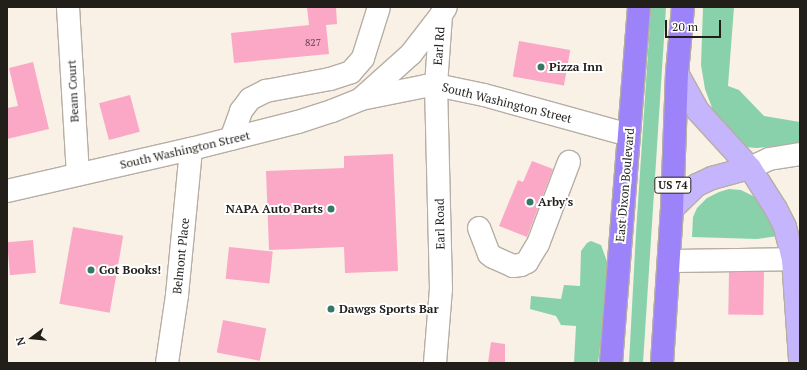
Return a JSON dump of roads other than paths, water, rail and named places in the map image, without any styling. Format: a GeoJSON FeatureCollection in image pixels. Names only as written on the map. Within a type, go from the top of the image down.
{"type":"FeatureCollection","features":[{"type":"Feature","properties":{"kind":"highway","name":"East Dixon Boulevard"},"geometry":{"type":"LineString","coordinates":[[611,363],[639,7]]}},
{"type":"Feature","properties":{"kind":"highway","name":"US 74"},"geometry":{"type":"LineString","coordinates":[[662,363],[672,209],[677,73],[683,7]]}},
{"type":"Feature","properties":{"kind":"main road"},"geometry":{"type":"LineString","coordinates":[[677,73],[698,111],[750,168],[776,209],[786,233],[793,259],[800,359]]}},
{"type":"Feature","properties":{"kind":"main road"},"geometry":{"type":"LineString","coordinates":[[672,209],[697,185],[712,178],[750,168]]}},
{"type":"Feature","properties":{"kind":"street","name":"Beam Court"},"geometry":{"type":"LineString","coordinates":[[68,7],[78,174]]}},
{"type":"Feature","properties":{"kind":"street"},"geometry":{"type":"LineString","coordinates":[[231,139],[241,111],[250,99],[266,91],[330,80],[351,72],[363,58],[379,7]]}},
{"type":"Feature","properties":{"kind":"street","name":"South Washington Street"},"geometry":{"type":"LineString","coordinates":[[352,103],[411,54],[444,11]]}},
{"type":"Feature","properties":{"kind":"street","name":"Earl Rd"},"geometry":{"type":"LineString","coordinates":[[436,85],[444,11]]}},
{"type":"Feature","properties":{"kind":"street"},"geometry":{"type":"LineString","coordinates":[[330,80],[352,103]]}},
{"type":"Feature","properties":{"kind":"street","name":"South Washington Street"},"geometry":{"type":"LineString","coordinates":[[7,191],[191,149],[298,122],[352,103],[414,88],[436,85],[484,95],[629,135]]}},
{"type":"Feature","properties":{"kind":"street","name":"Earl Road"},"geometry":{"type":"LineString","coordinates":[[435,363],[441,290],[436,85]]}},
{"type":"Feature","properties":{"kind":"street","name":"Belmont Place"},"geometry":{"type":"LineString","coordinates":[[167,363],[178,295],[191,149]]}},
{"type":"Feature","properties":{"kind":"street"},"geometry":{"type":"LineString","coordinates":[[750,168],[769,159],[800,154]]}},
{"type":"Feature","properties":{"kind":"street"},"geometry":{"type":"LineString","coordinates":[[479,228],[489,254],[493,257],[513,266],[521,265],[527,262],[533,255],[538,244],[569,162]]}},
{"type":"Feature","properties":{"kind":"street"},"geometry":{"type":"LineString","coordinates":[[669,261],[793,259]]}},
{"type":"Feature","properties":{"kind":"place","name":"Pizza Inn"},"geometry":{"type":"Point","coordinates":[541,67]}},
{"type":"Feature","properties":{"kind":"place","name":"Arby's"},"geometry":{"type":"Point","coordinates":[530,202]}},
{"type":"Feature","properties":{"kind":"place","name":"NAPA Auto Parts"},"geometry":{"type":"Point","coordinates":[331,209]}},
{"type":"Feature","properties":{"kind":"place","name":"Got Books!"},"geometry":{"type":"Point","coordinates":[91,270]}},
{"type":"Feature","properties":{"kind":"place","name":"Dawgs Sports Bar"},"geometry":{"type":"Point","coordinates":[331,309]}}]}
